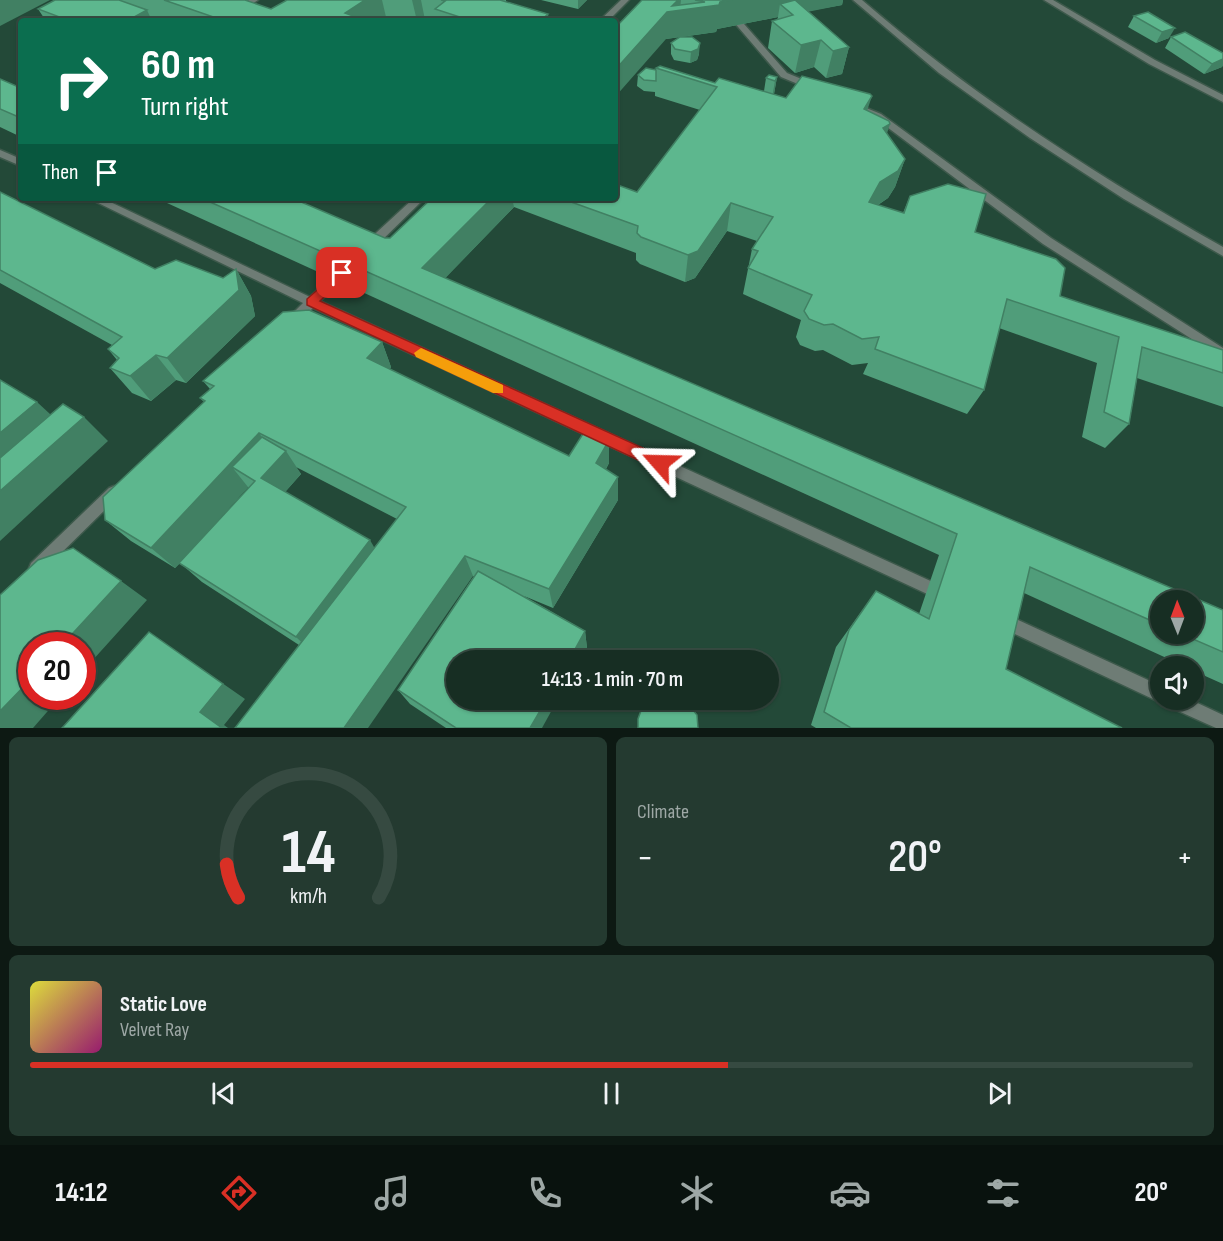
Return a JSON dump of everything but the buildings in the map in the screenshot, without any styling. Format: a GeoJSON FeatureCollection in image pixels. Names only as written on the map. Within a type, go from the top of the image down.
{"type":"FeatureCollection","features":[{"type":"Feature","properties":{"kind":"lane"},"geometry":{"type":"LineString","coordinates":[[47,18],[80,0]]}},
{"type":"Feature","properties":{"kind":"lane"},"geometry":{"type":"LineString","coordinates":[[225,18],[254,0]]}},
{"type":"Feature","properties":{"kind":"lane"},"geometry":{"type":"LineString","coordinates":[[606,18],[625,0]]}},
{"type":"Feature","properties":{"kind":"lane"},"geometry":{"type":"LineString","coordinates":[[719,0],[784,75],[826,93]]}},
{"type":"Feature","properties":{"kind":"lane"},"geometry":{"type":"LineString","coordinates":[[857,0],[942,70],[1097,178],[1127,198],[1223,252]]}},
{"type":"Feature","properties":{"kind":"lane"},"geometry":{"type":"LineString","coordinates":[[1048,0],[1152,62],[1223,99]]}},
{"type":"Feature","properties":{"kind":"lane"},"geometry":{"type":"LineString","coordinates":[[846,102],[878,116],[1047,241],[1223,354]]}},
{"type":"Feature","properties":{"kind":"lane"},"geometry":{"type":"LineString","coordinates":[[0,153],[18,162]]}},
{"type":"Feature","properties":{"kind":"lane"},"geometry":{"type":"LineString","coordinates":[[99,201],[311,302],[954,599]]}},
{"type":"Feature","properties":{"kind":"lane"},"geometry":{"type":"LineString","coordinates":[[278,335],[414,201]]}},
{"type":"Feature","properties":{"kind":"lane"},"geometry":{"type":"LineString","coordinates":[[25,578],[126,481]]}},
{"type":"Feature","properties":{"kind":"lane"},"geometry":{"type":"LineString","coordinates":[[987,614],[1150,689]]}},
{"type":"Feature","properties":{"kind":"lane"},"geometry":{"type":"LineString","coordinates":[[1195,710],[1223,723]]}},
{"type":"Feature","properties":{"kind":"shaded area"},"geometry":{"type":"Polygon","coordinates":[[[0,0],[1223,0],[1223,728],[0,728],[0,0]]]}},
{"type":"Feature","properties":{"kind":"slow traffic"},"geometry":{"type":"LineString","coordinates":[[421,353],[498,389]]}},
{"type":"Feature","properties":{"kind":"route"},"geometry":{"type":"LineString","coordinates":[[342,273],[311,302],[660,463]]}}]}
